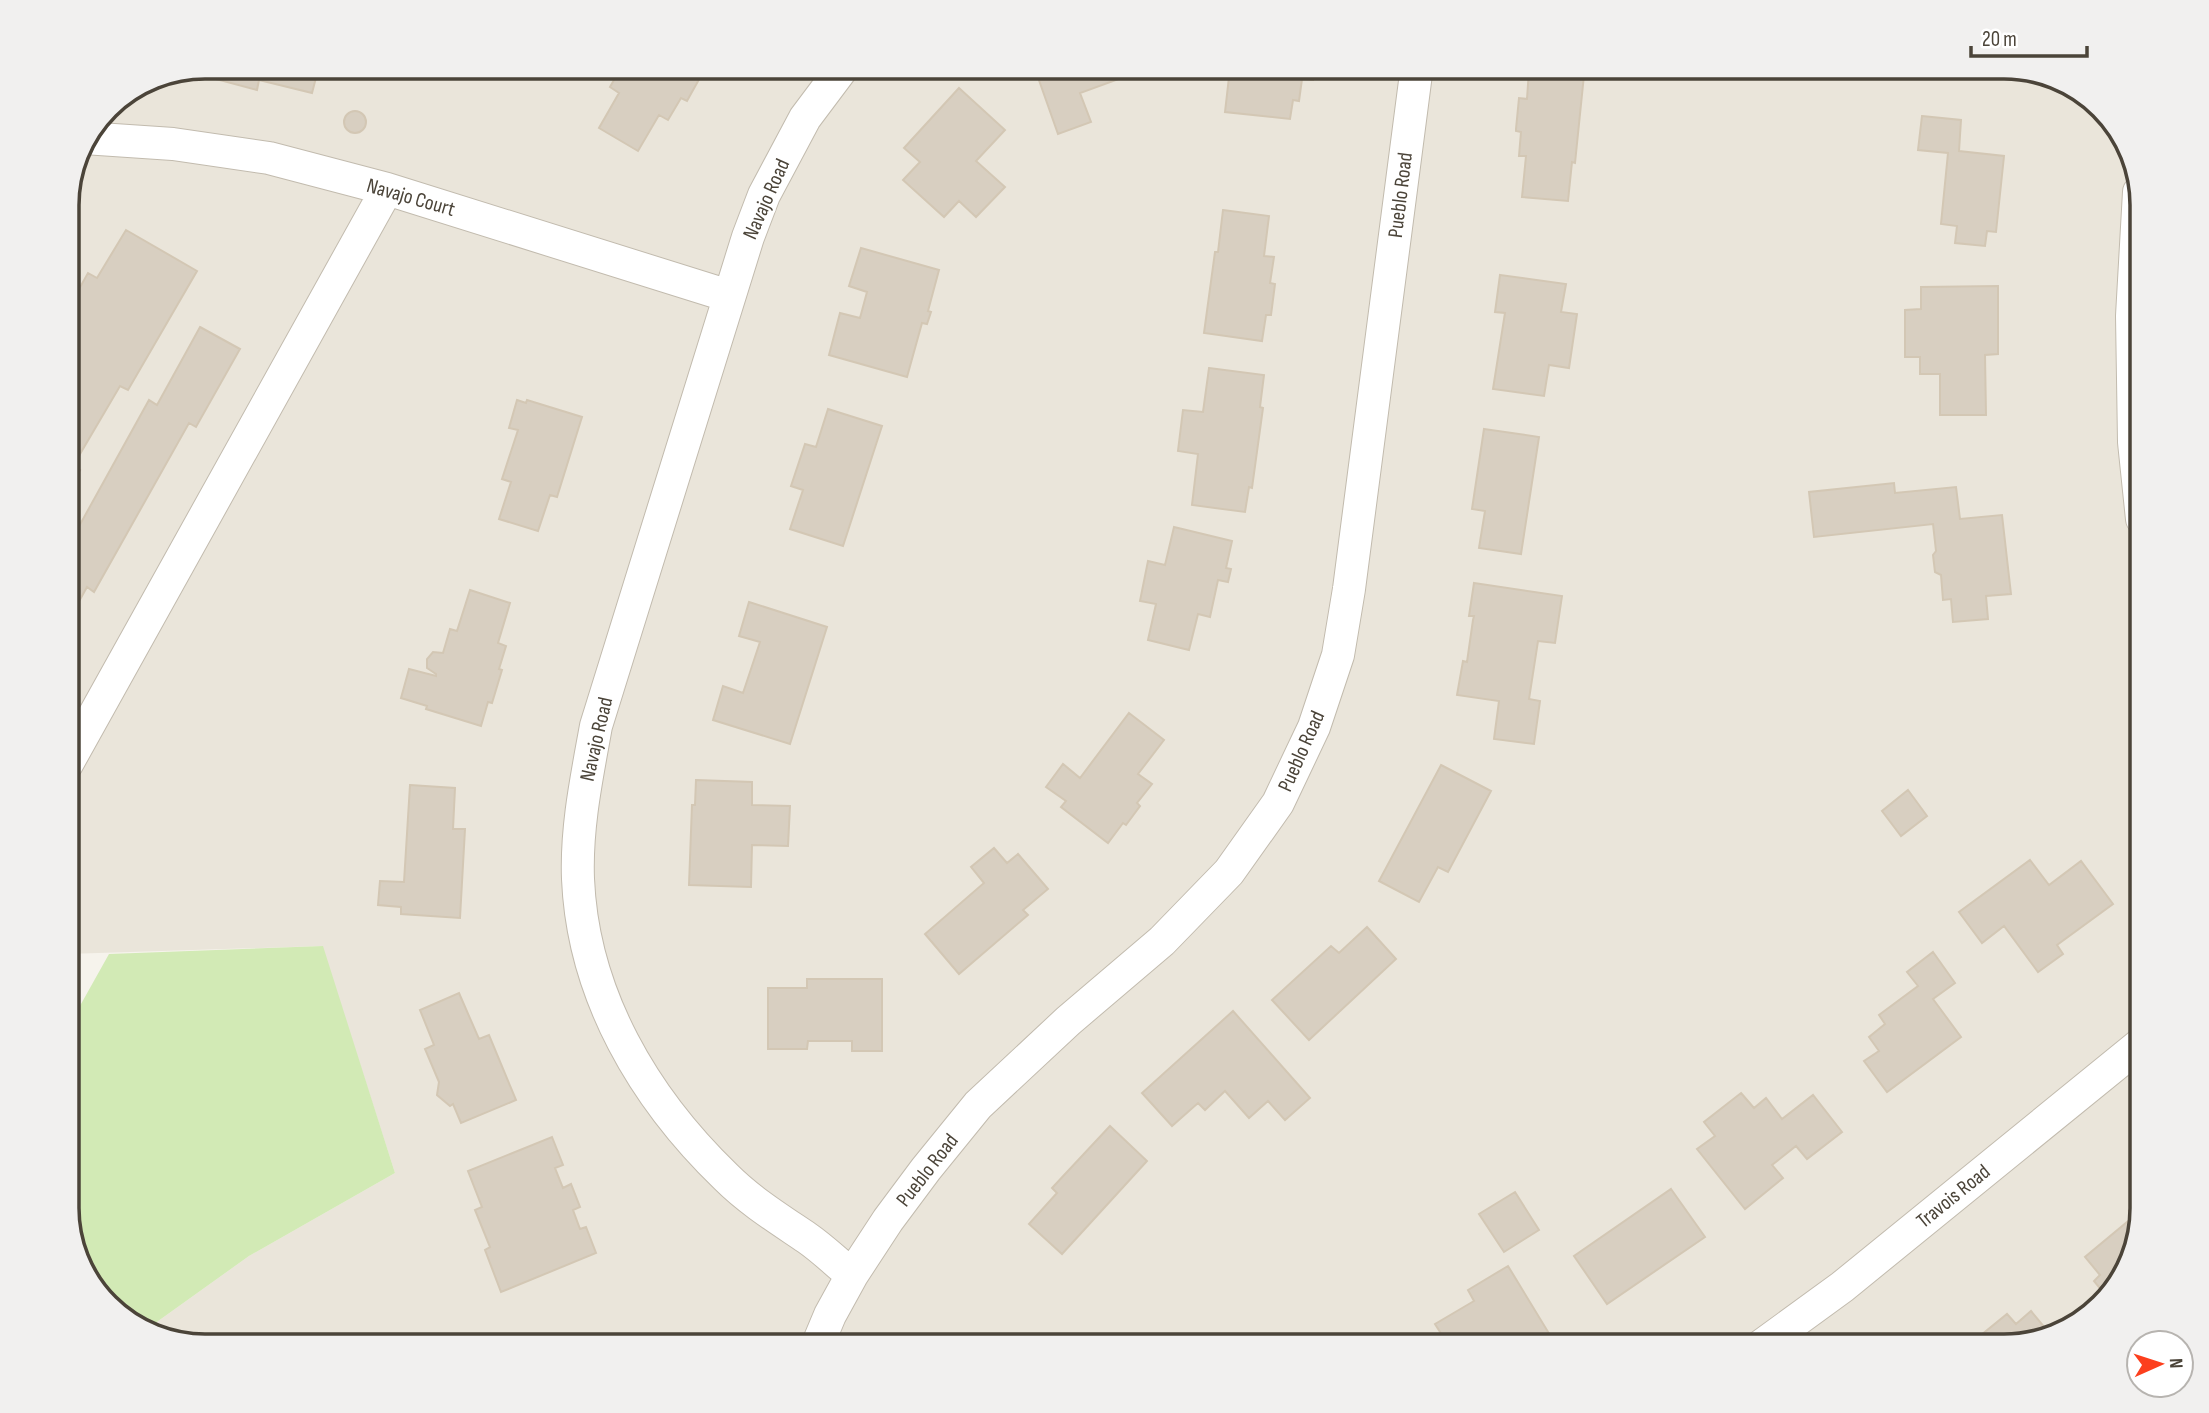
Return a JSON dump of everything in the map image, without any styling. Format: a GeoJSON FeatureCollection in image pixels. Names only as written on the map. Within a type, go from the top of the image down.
{"type":"FeatureCollection","features":[{"type":"Feature","properties":{"kind":"street","name":"Navajo Road"},"geometry":{"type":"LineString","coordinates":[[834,79],[805,118],[764,195],[729,296],[596,726],[582,803],[578,879],[587,944],[610,1016],[632,1059],[671,1118],[727,1178],[852,1275]]}},
{"type":"Feature","properties":{"kind":"street","name":"Pueblo Road"},"geometry":{"type":"LineString","coordinates":[[852,1275],[918,1179],[978,1105],[1068,1021],[1162,941],[1229,872],[1278,803],[1314,727],[1338,655],[1349,589],[1415,79]]}},
{"type":"Feature","properties":{"kind":"street","name":"Navajo Court"},"geometry":{"type":"LineString","coordinates":[[98,139],[173,144],[269,158],[387,189],[729,296]]}},
{"type":"Feature","properties":{"kind":"street"},"geometry":{"type":"LineString","coordinates":[[79,742],[387,189]]}},
{"type":"Feature","properties":{"kind":"street","name":"Travois Road"},"geometry":{"type":"LineString","coordinates":[[1777,1334],[1842,1287],[2130,1054]]}},
{"type":"Feature","properties":{"kind":"street"},"geometry":{"type":"LineString","coordinates":[[822,1334],[852,1275]]}},
{"type":"Feature","properties":{"kind":"shaded area"},"geometry":{"type":"Polygon","coordinates":[[[196,79],[2005,79],[2045,85],[2074,100],[2099,122],[2124,164],[2130,196],[2130,1209],[2126,1241],[2121,1257],[2109,1278],[2081,1308],[2053,1325],[2005,1334],[204,1334],[156,1325],[154,1324],[249,1256],[395,1173],[322,946],[79,954],[79,196],[85,164],[100,135],[122,110],[156,88],[196,79]]]}},
{"type":"Feature","properties":{"kind":"green space"},"geometry":{"type":"Polygon","coordinates":[[[323,946],[395,1173],[249,1256],[154,1324],[122,1303],[105,1285],[88,1257],[79,1217],[79,1008],[109,954],[323,946]]]}},
{"type":"Feature","properties":{"kind":"building"},"geometry":{"type":"Polygon","coordinates":[[[216,79],[316,79],[312,93],[259,80],[257,90],[216,79]]]}},
{"type":"Feature","properties":{"kind":"building"},"geometry":{"type":"Polygon","coordinates":[[[615,79],[699,79],[687,101],[681,98],[668,120],[659,115],[638,151],[599,128],[619,93],[610,87],[615,79]]]}},
{"type":"Feature","properties":{"kind":"building"},"geometry":{"type":"Polygon","coordinates":[[[1039,79],[1119,79],[1080,93],[1091,122],[1058,134],[1039,79]]]}},
{"type":"Feature","properties":{"kind":"building"},"geometry":{"type":"Polygon","coordinates":[[[1229,79],[1302,79],[1299,101],[1293,100],[1290,119],[1225,112],[1229,79]]]}},
{"type":"Feature","properties":{"kind":"building"},"geometry":{"type":"Polygon","coordinates":[[[1528,79],[1584,79],[1575,163],[1572,162],[1568,201],[1522,197],[1526,156],[1519,156],[1521,132],[1516,129],[1519,98],[1527,99],[1528,79]]]}},
{"type":"Feature","properties":{"kind":"building"},"geometry":{"type":"Polygon","coordinates":[[[959,88],[1005,130],[976,161],[1005,187],[976,217],[959,201],[944,217],[903,180],[920,162],[904,148],[959,88]]]}},
{"type":"Feature","properties":{"kind":"building"},"geometry":{"type":"Polygon","coordinates":[[[355,111],[363,114],[366,122],[363,130],[355,133],[347,130],[344,122],[347,114],[355,111]]]}},
{"type":"Feature","properties":{"kind":"building"},"geometry":{"type":"Polygon","coordinates":[[[1922,116],[1961,120],[1959,151],[2004,156],[1996,232],[1987,231],[1985,246],[1955,243],[1957,226],[1941,224],[1948,153],[1918,150],[1922,116]]]}},
{"type":"Feature","properties":{"kind":"building"},"geometry":{"type":"Polygon","coordinates":[[[1223,210],[1269,216],[1264,256],[1274,257],[1270,283],[1275,284],[1271,315],[1266,315],[1262,341],[1204,333],[1223,210]]]}},
{"type":"Feature","properties":{"kind":"building"},"geometry":{"type":"Polygon","coordinates":[[[126,230],[197,271],[128,390],[120,386],[79,456],[79,289],[88,273],[97,278],[126,230]]]}},
{"type":"Feature","properties":{"kind":"building"},"geometry":{"type":"Polygon","coordinates":[[[861,248],[939,270],[928,311],[931,312],[927,324],[922,323],[907,377],[829,355],[840,313],[860,318],[867,292],[849,286],[861,248]]]}},
{"type":"Feature","properties":{"kind":"building"},"geometry":{"type":"Polygon","coordinates":[[[1500,275],[1566,284],[1561,312],[1577,314],[1569,368],[1549,365],[1544,396],[1493,389],[1505,313],[1495,312],[1500,275]]]}},
{"type":"Feature","properties":{"kind":"building"},"geometry":{"type":"Polygon","coordinates":[[[1998,286],[1998,354],[1985,355],[1986,415],[1940,415],[1940,374],[1920,374],[1920,357],[1905,357],[1905,310],[1921,309],[1921,287],[1998,286]]]}},
{"type":"Feature","properties":{"kind":"building"},"geometry":{"type":"Polygon","coordinates":[[[200,327],[240,349],[196,427],[189,423],[94,592],[87,587],[79,601],[79,526],[149,400],[157,405],[200,327]]]}},
{"type":"Feature","properties":{"kind":"building"},"geometry":{"type":"Polygon","coordinates":[[[1209,368],[1264,375],[1260,407],[1263,408],[1252,488],[1249,487],[1245,512],[1192,505],[1198,454],[1178,451],[1183,410],[1203,412],[1209,368]]]}},
{"type":"Feature","properties":{"kind":"building"},"geometry":{"type":"Polygon","coordinates":[[[517,400],[526,403],[527,400],[582,417],[557,497],[550,495],[538,531],[499,519],[511,482],[502,479],[518,430],[509,428],[517,400]]]}},
{"type":"Feature","properties":{"kind":"building"},"geometry":{"type":"Polygon","coordinates":[[[828,409],[882,426],[843,546],[790,529],[803,490],[791,486],[805,444],[816,447],[828,409]]]}},
{"type":"Feature","properties":{"kind":"building"},"geometry":{"type":"Polygon","coordinates":[[[1484,429],[1539,437],[1521,554],[1479,548],[1485,511],[1472,509],[1484,429]]]}},
{"type":"Feature","properties":{"kind":"building"},"geometry":{"type":"Polygon","coordinates":[[[1894,483],[1895,493],[1956,487],[1960,519],[2002,515],[2011,594],[1986,596],[1988,619],[1953,622],[1951,599],[1943,600],[1941,575],[1935,572],[1933,524],[1814,537],[1809,492],[1894,483]]]}},
{"type":"Feature","properties":{"kind":"building"},"geometry":{"type":"Polygon","coordinates":[[[1174,527],[1232,541],[1226,568],[1231,569],[1228,582],[1218,580],[1210,617],[1198,614],[1189,650],[1148,640],[1156,604],[1140,601],[1148,561],[1165,565],[1174,527]]]}},
{"type":"Feature","properties":{"kind":"building"},"geometry":{"type":"Polygon","coordinates":[[[1474,583],[1562,596],[1555,643],[1538,641],[1529,699],[1540,701],[1534,744],[1494,739],[1499,701],[1457,695],[1463,661],[1467,662],[1474,616],[1469,616],[1474,583]]]}},
{"type":"Feature","properties":{"kind":"building"},"geometry":{"type":"Polygon","coordinates":[[[470,590],[510,603],[498,643],[506,646],[499,669],[502,670],[492,703],[488,702],[481,726],[426,709],[427,706],[401,698],[409,669],[436,676],[427,668],[427,659],[433,652],[443,653],[450,629],[457,631],[470,590]]]}},
{"type":"Feature","properties":{"kind":"building"},"geometry":{"type":"Polygon","coordinates":[[[749,602],[827,627],[790,744],[713,720],[723,686],[743,693],[760,642],[739,636],[749,602]]]}},
{"type":"Feature","properties":{"kind":"building"},"geometry":{"type":"Polygon","coordinates":[[[1129,713],[1164,740],[1138,774],[1152,784],[1137,803],[1140,806],[1126,825],[1123,823],[1108,843],[1061,807],[1066,801],[1046,787],[1063,764],[1080,778],[1129,713]]]}},
{"type":"Feature","properties":{"kind":"building"},"geometry":{"type":"Polygon","coordinates":[[[1441,765],[1491,791],[1448,872],[1438,867],[1419,902],[1379,881],[1441,765]]]}},
{"type":"Feature","properties":{"kind":"building"},"geometry":{"type":"Polygon","coordinates":[[[696,780],[752,782],[752,805],[790,806],[788,846],[752,845],[751,887],[689,885],[692,805],[695,805],[696,780]]]}},
{"type":"Feature","properties":{"kind":"building"},"geometry":{"type":"Polygon","coordinates":[[[410,785],[455,788],[453,829],[465,829],[460,918],[401,914],[401,907],[378,905],[380,881],[404,882],[410,785]]]}},
{"type":"Feature","properties":{"kind":"building"},"geometry":{"type":"Polygon","coordinates":[[[1908,790],[1927,816],[1901,836],[1882,811],[1908,790]]]}},
{"type":"Feature","properties":{"kind":"building"},"geometry":{"type":"Polygon","coordinates":[[[994,848],[1007,863],[1018,854],[1048,889],[1023,910],[1028,915],[959,974],[925,934],[984,883],[971,867],[994,848]]]}},
{"type":"Feature","properties":{"kind":"building"},"geometry":{"type":"Polygon","coordinates":[[[2030,860],[2049,885],[2081,861],[2113,904],[2057,945],[2063,954],[2038,972],[2004,926],[1982,943],[1959,912],[2030,860]]]}},
{"type":"Feature","properties":{"kind":"building"},"geometry":{"type":"Polygon","coordinates":[[[1367,927],[1396,959],[1309,1040],[1272,1000],[1331,946],[1339,953],[1367,927]]]}},
{"type":"Feature","properties":{"kind":"building"},"geometry":{"type":"Polygon","coordinates":[[[1933,952],[1955,983],[1933,999],[1961,1037],[1887,1092],[1864,1061],[1879,1051],[1869,1037],[1885,1024],[1879,1015],[1918,986],[1907,972],[1933,952]]]}},
{"type":"Feature","properties":{"kind":"building"},"geometry":{"type":"Polygon","coordinates":[[[807,979],[882,979],[882,1051],[852,1051],[852,1041],[808,1041],[807,1049],[768,1049],[768,988],[807,988],[807,979]]]}},
{"type":"Feature","properties":{"kind":"building"},"geometry":{"type":"Polygon","coordinates":[[[459,993],[479,1039],[489,1035],[516,1100],[461,1123],[453,1104],[450,1106],[437,1095],[439,1082],[425,1049],[434,1045],[420,1010],[459,993]]]}},
{"type":"Feature","properties":{"kind":"building"},"geometry":{"type":"Polygon","coordinates":[[[1233,1011],[1310,1098],[1285,1120],[1268,1101],[1249,1118],[1225,1091],[1205,1110],[1198,1103],[1172,1126],[1142,1093],[1233,1011]]]}},
{"type":"Feature","properties":{"kind":"building"},"geometry":{"type":"Polygon","coordinates":[[[1741,1093],[1754,1108],[1766,1098],[1782,1119],[1813,1095],[1842,1132],[1807,1159],[1796,1146],[1772,1165],[1783,1178],[1745,1209],[1697,1149],[1715,1136],[1704,1122],[1741,1093]]]}},
{"type":"Feature","properties":{"kind":"building"},"geometry":{"type":"Polygon","coordinates":[[[1110,1126],[1147,1161],[1062,1254],[1029,1224],[1057,1193],[1052,1188],[1110,1126]]]}},
{"type":"Feature","properties":{"kind":"building"},"geometry":{"type":"Polygon","coordinates":[[[552,1137],[563,1165],[555,1168],[563,1188],[571,1184],[580,1207],[573,1210],[580,1229],[586,1227],[596,1253],[501,1292],[485,1250],[490,1247],[475,1210],[482,1207],[468,1171],[552,1137]]]}},
{"type":"Feature","properties":{"kind":"building"},"geometry":{"type":"Polygon","coordinates":[[[1671,1189],[1705,1237],[1607,1304],[1574,1256],[1671,1189]]]}},
{"type":"Feature","properties":{"kind":"building"},"geometry":{"type":"Polygon","coordinates":[[[1515,1192],[1539,1230],[1504,1252],[1479,1214],[1515,1192]]]}},
{"type":"Feature","properties":{"kind":"building"},"geometry":{"type":"Polygon","coordinates":[[[2129,1220],[2121,1257],[2100,1289],[2094,1281],[2100,1275],[2085,1257],[2129,1220]]]}},
{"type":"Feature","properties":{"kind":"building"},"geometry":{"type":"Polygon","coordinates":[[[1508,1266],[1549,1334],[1441,1334],[1435,1324],[1474,1301],[1468,1290],[1508,1266]]]}},
{"type":"Feature","properties":{"kind":"building"},"geometry":{"type":"Polygon","coordinates":[[[2031,1311],[2045,1328],[2021,1333],[1982,1334],[2007,1314],[2016,1324],[2031,1311]]]}}]}
